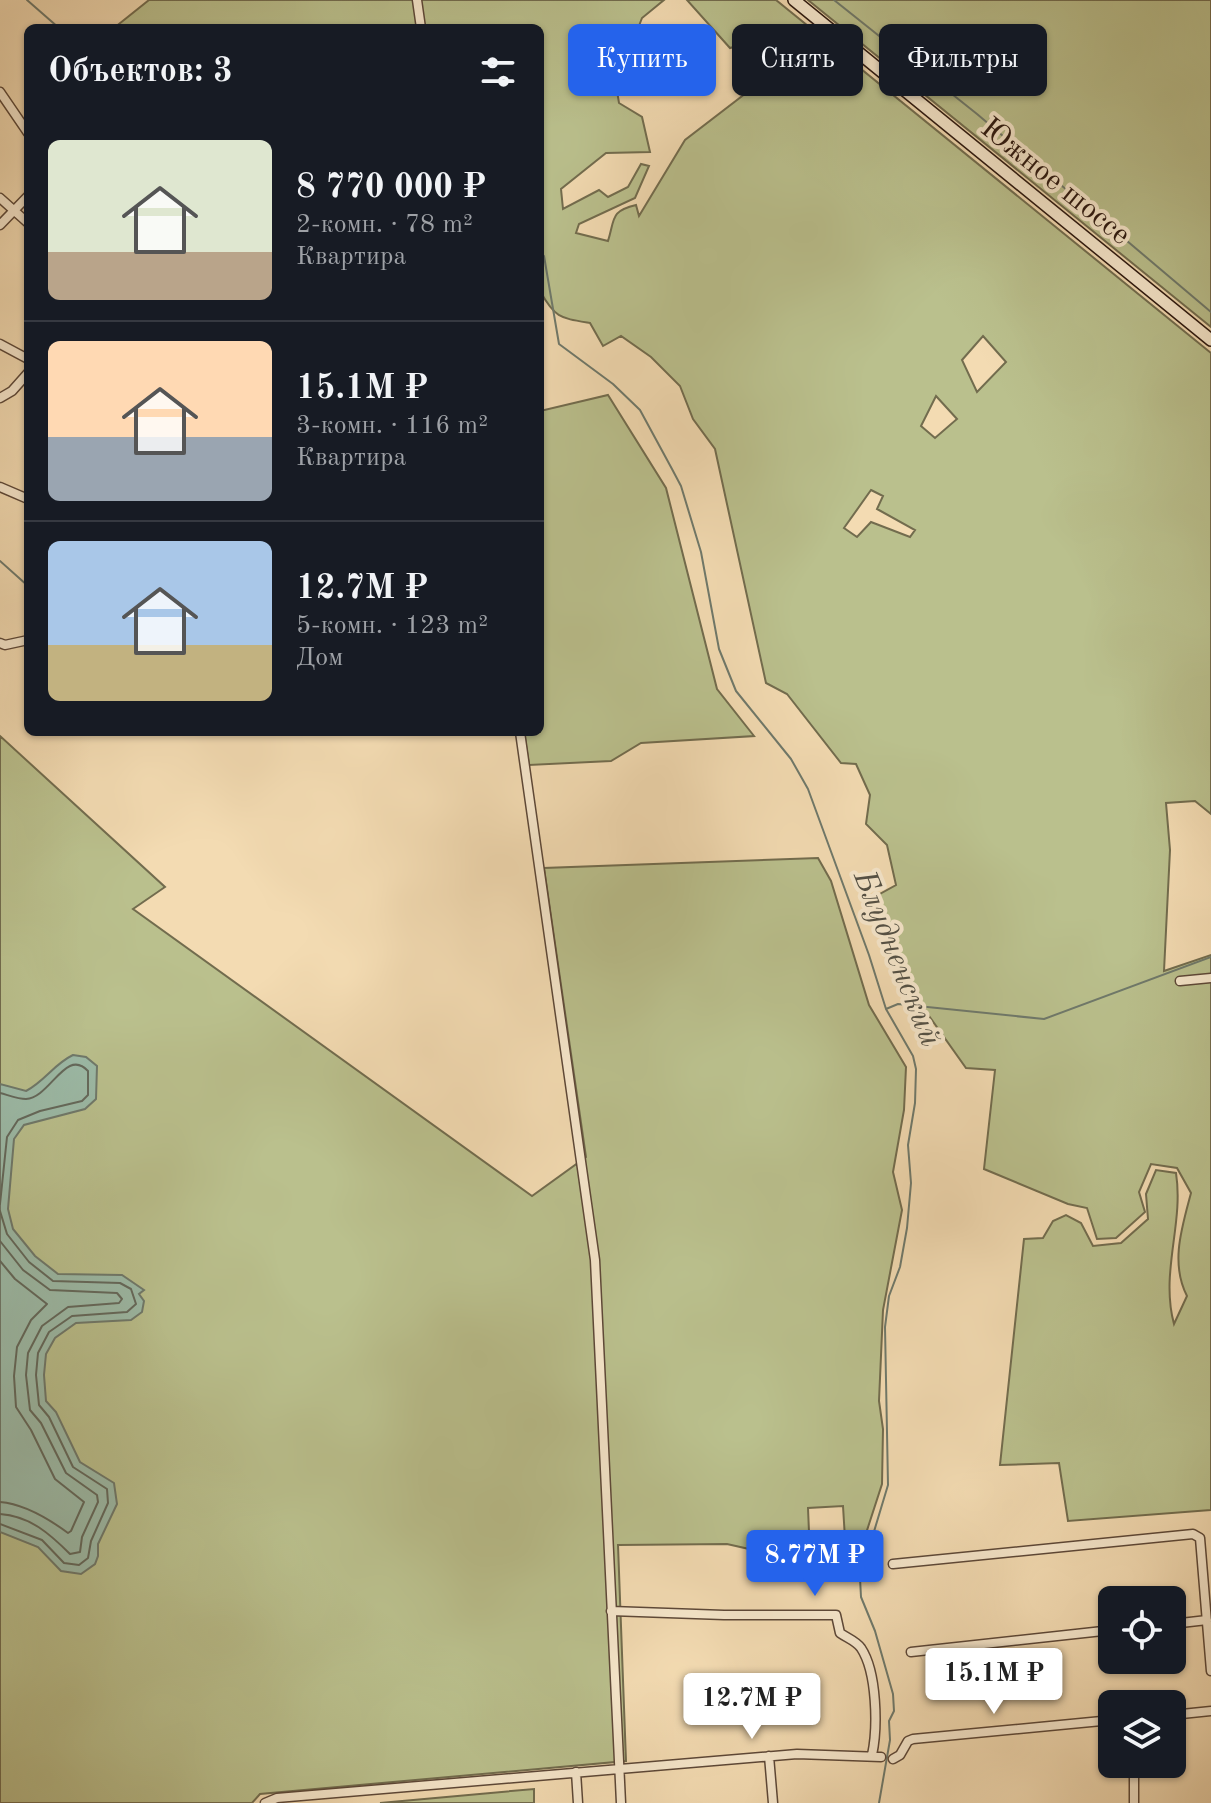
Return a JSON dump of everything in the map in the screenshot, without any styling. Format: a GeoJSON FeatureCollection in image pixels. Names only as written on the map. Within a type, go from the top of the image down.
{"type":"FeatureCollection","features":[{"type":"Feature","properties":{"kind":"street"},"geometry":{"type":"LineString","coordinates":[[417,0],[420,24]]}},
{"type":"Feature","properties":{"kind":"street","name":"Южное шоссе"},"geometry":{"type":"LineString","coordinates":[[794,0],[1211,340]]}},
{"type":"Feature","properties":{"kind":"street"},"geometry":{"type":"LineString","coordinates":[[0,92],[24,127]]}},
{"type":"Feature","properties":{"kind":"street"},"geometry":{"type":"LineString","coordinates":[[0,198],[24,219]]}},
{"type":"Feature","properties":{"kind":"street"},"geometry":{"type":"LineString","coordinates":[[0,225],[24,200]]}},
{"type":"Feature","properties":{"kind":"street"},"geometry":{"type":"LineString","coordinates":[[0,344],[24,357]]}},
{"type":"Feature","properties":{"kind":"street"},"geometry":{"type":"LineString","coordinates":[[0,398],[12,391],[24,378]]}},
{"type":"Feature","properties":{"kind":"street"},"geometry":{"type":"LineString","coordinates":[[0,487],[24,497]]}},
{"type":"Feature","properties":{"kind":"street"},"geometry":{"type":"LineString","coordinates":[[0,643],[5,645],[24,641]]}},
{"type":"Feature","properties":{"kind":"street"},"geometry":{"type":"LineString","coordinates":[[521,736],[595,1260],[621,1803]]}},
{"type":"Feature","properties":{"kind":"street"},"geometry":{"type":"LineString","coordinates":[[1180,981],[1211,978]]}},
{"type":"Feature","properties":{"kind":"street"},"geometry":{"type":"LineString","coordinates":[[893,1564],[1193,1534],[1200,1538],[1211,1671]]}},
{"type":"Feature","properties":{"kind":"street"},"geometry":{"type":"LineString","coordinates":[[265,1803],[277,1798],[769,1756],[823,1753],[877,1756],[876,1713],[867,1659],[859,1644],[840,1633],[836,1615],[611,1611]]}},
{"type":"Feature","properties":{"kind":"street"},"geometry":{"type":"LineString","coordinates":[[1186,1622],[1207,1620]]}},
{"type":"Feature","properties":{"kind":"street"},"geometry":{"type":"LineString","coordinates":[[911,1652],[1098,1632]]}},
{"type":"Feature","properties":{"kind":"street"},"geometry":{"type":"LineString","coordinates":[[1186,1714],[1211,1711]]}},
{"type":"Feature","properties":{"kind":"street"},"geometry":{"type":"LineString","coordinates":[[893,1759],[913,1739],[1098,1721]]}},
{"type":"Feature","properties":{"kind":"street"},"geometry":{"type":"LineString","coordinates":[[769,1756],[773,1803]]}},
{"type":"Feature","properties":{"kind":"street"},"geometry":{"type":"LineString","coordinates":[[576,1772],[578,1803]]}},
{"type":"Feature","properties":{"kind":"street"},"geometry":{"type":"LineString","coordinates":[[1134,1778],[1134,1803]]}},
{"type":"Feature","properties":{"kind":"green space"},"geometry":{"type":"Polygon","coordinates":[[[149,0],[664,0],[642,18],[640,24],[568,24],[568,96],[618,96],[619,103],[642,117],[650,152],[606,153],[561,189],[563,209],[599,190],[608,197],[628,187],[641,164],[649,166],[635,198],[579,224],[576,233],[608,241],[618,213],[636,205],[639,216],[685,140],[742,96],[863,96],[863,71],[879,84],[879,96],[894,96],[1211,353],[1211,814],[1195,801],[1166,803],[1170,850],[1164,971],[1211,955],[1211,1510],[1068,1521],[1059,1463],[1000,1465],[1024,1239],[1043,1238],[1053,1221],[1066,1215],[1081,1223],[1093,1246],[1121,1243],[1148,1219],[1146,1194],[1156,1170],[1176,1173],[1177,1211],[1170,1286],[1174,1324],[1187,1296],[1178,1258],[1191,1193],[1177,1168],[1151,1164],[1139,1192],[1145,1212],[1116,1238],[1097,1239],[1087,1208],[1068,1204],[984,1169],[995,1070],[966,1068],[907,985],[869,900],[896,885],[887,845],[866,824],[870,795],[856,764],[841,763],[787,694],[766,683],[715,449],[693,419],[680,386],[651,357],[621,336],[603,346],[590,323],[572,320],[555,312],[544,297],[544,24],[119,24],[149,0]],[[983,336],[962,360],[977,392],[1006,362],[983,336]],[[936,396],[921,426],[935,438],[957,419],[936,396]],[[871,490],[844,528],[857,537],[871,522],[910,537],[915,530],[877,509],[883,496],[871,490]]]}},
{"type":"Feature","properties":{"kind":"green space"},"geometry":{"type":"Polygon","coordinates":[[[687,0],[776,0],[806,24],[732,24],[730,48],[716,32],[716,24],[708,24],[687,0]]]}},
{"type":"Feature","properties":{"kind":"green space"},"geometry":{"type":"Polygon","coordinates":[[[808,0],[1211,0],[1211,327],[926,96],[1047,96],[1047,24],[879,24],[879,58],[863,45],[863,24],[838,24],[808,0]]]}},
{"type":"Feature","properties":{"kind":"green space"},"geometry":{"type":"Polygon","coordinates":[[[608,395],[666,488],[717,689],[754,736],[641,743],[611,761],[529,765],[525,736],[544,736],[544,410],[608,395]]]}},
{"type":"Feature","properties":{"kind":"green space"},"geometry":{"type":"Polygon","coordinates":[[[0,736],[165,887],[133,909],[532,1196],[586,1157],[544,868],[818,858],[831,881],[869,1005],[906,1067],[904,1110],[893,1172],[902,1210],[883,1310],[879,1401],[883,1429],[882,1484],[859,1555],[846,1555],[843,1506],[808,1508],[810,1556],[780,1556],[727,1544],[618,1545],[626,1761],[260,1794],[252,1803],[0,1803],[0,736]]]}},
{"type":"Feature","properties":{"kind":"green space"},"geometry":{"type":"Polygon","coordinates":[[[534,1789],[534,1803],[380,1803],[534,1789]]]}},
{"type":"Feature","properties":{"kind":"water"},"geometry":{"type":"Polygon","coordinates":[[[73,1055],[86,1057],[97,1066],[96,1099],[85,1109],[24,1125],[14,1139],[8,1209],[13,1229],[35,1256],[58,1274],[122,1275],[144,1290],[139,1294],[144,1301],[142,1312],[131,1320],[76,1323],[55,1338],[46,1354],[46,1401],[56,1412],[80,1462],[114,1483],[117,1504],[98,1544],[95,1564],[81,1574],[61,1571],[38,1547],[0,1532],[0,1084],[26,1091],[73,1055]]]}},
{"type":"Feature","properties":{"kind":"waterway","name":"Блудненский"},"geometry":{"type":"LineString","coordinates":[[27,0],[54,24]]}},
{"type":"Feature","properties":{"kind":"waterway"},"geometry":{"type":"LineString","coordinates":[[834,0],[977,114],[1211,312]]}},
{"type":"Feature","properties":{"kind":"waterway","name":"Блудненский"},"geometry":{"type":"LineString","coordinates":[[544,256],[559,344],[613,384],[640,410],[681,486],[701,552],[719,649],[736,691],[791,759],[808,789],[886,1009],[913,1056],[916,1069],[915,1103],[908,1145],[911,1183],[907,1228],[900,1267],[889,1296],[885,1327],[888,1485],[860,1578],[861,1597],[875,1631],[893,1694],[894,1711],[889,1721],[890,1740],[879,1803]]}},
{"type":"Feature","properties":{"kind":"waterway"},"geometry":{"type":"LineString","coordinates":[[0,561],[24,582]]}},
{"type":"Feature","properties":{"kind":"waterway"},"geometry":{"type":"LineString","coordinates":[[886,1009],[898,1004],[1044,1019],[1211,957]]}}]}
